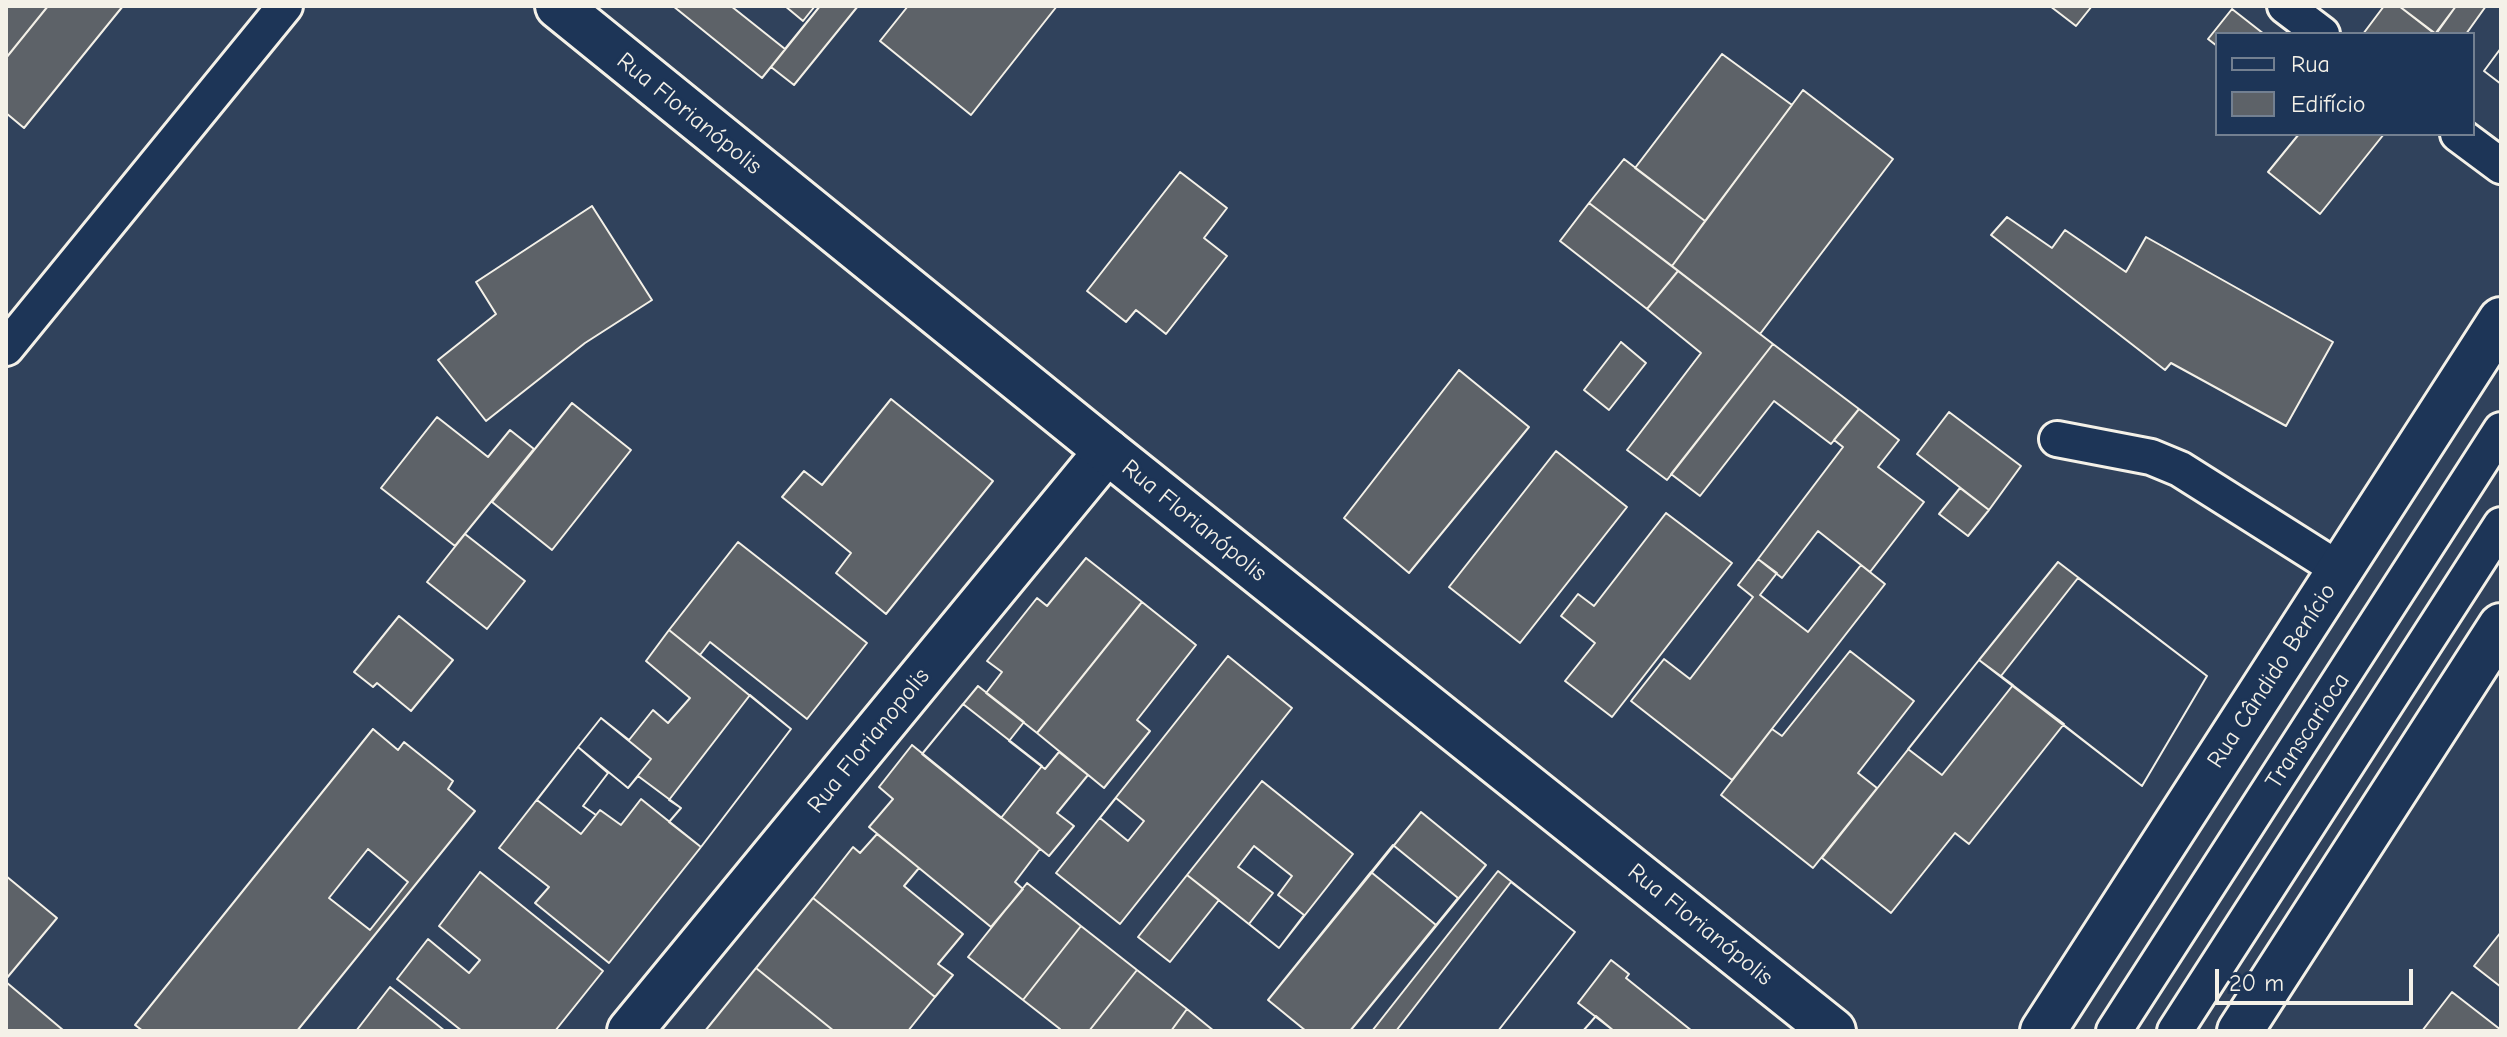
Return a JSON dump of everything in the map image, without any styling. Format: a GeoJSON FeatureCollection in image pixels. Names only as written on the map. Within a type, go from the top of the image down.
{"type":"FeatureCollection","features":[{"type":"Feature","properties":{"kind":"street","name":"Rua Florianópolis"},"geometry":{"type":"LineString","coordinates":[[558,6],[1107,451],[1833,1031]]}},
{"type":"Feature","properties":{"kind":"street","name":"Rua Cândido Benício"},"geometry":{"type":"LineString","coordinates":[[2043,1031],[2501,320]]}},
{"type":"Feature","properties":{"kind":"street","name":"Rua Florianopolis"},"geometry":{"type":"LineString","coordinates":[[630,1031],[1107,451]]}},
{"type":"Feature","properties":{"kind":"street"},"geometry":{"type":"LineString","coordinates":[[2240,1031],[2501,626]]}},
{"type":"Feature","properties":{"kind":"lane"},"geometry":{"type":"LineString","coordinates":[[6,348],[285,6]]}},
{"type":"Feature","properties":{"kind":"lane"},"geometry":{"type":"LineString","coordinates":[[2285,6],[2319,32]]}},
{"type":"Feature","properties":{"kind":"lane"},"geometry":{"type":"LineString","coordinates":[[2461,136],[2501,166]]}},
{"type":"Feature","properties":{"kind":"lane","name":"Transcarioca"},"geometry":{"type":"LineString","coordinates":[[2114,1031],[2501,430]]}},
{"type":"Feature","properties":{"kind":"lane"},"geometry":{"type":"LineString","coordinates":[[2057,439],[2151,457],[2180,469],[2340,570]]}},
{"type":"Feature","properties":{"kind":"lane","name":"Transcarioca"},"geometry":{"type":"LineString","coordinates":[[2175,1031],[2501,525]]}},
{"type":"Feature","properties":{"kind":"building"},"geometry":{"type":"Polygon","coordinates":[[[6,6],[48,6],[6,58],[6,6]]]}},
{"type":"Feature","properties":{"kind":"building"},"geometry":{"type":"Polygon","coordinates":[[[48,6],[123,6],[24,128],[6,113],[6,58],[48,6]]]}},
{"type":"Feature","properties":{"kind":"building"},"geometry":{"type":"Polygon","coordinates":[[[673,6],[820,6],[762,78],[673,6]]]}},
{"type":"Feature","properties":{"kind":"building"},"geometry":{"type":"Polygon","coordinates":[[[731,6],[820,6],[785,49],[731,6]]]}},
{"type":"Feature","properties":{"kind":"building"},"geometry":{"type":"Polygon","coordinates":[[[785,6],[815,6],[803,21],[785,6]]]}},
{"type":"Feature","properties":{"kind":"building"},"geometry":{"type":"Polygon","coordinates":[[[820,6],[858,6],[794,85],[771,67],[820,6]]]}},
{"type":"Feature","properties":{"kind":"building"},"geometry":{"type":"Polygon","coordinates":[[[908,6],[1057,6],[971,115],[880,41],[908,6]]]}},
{"type":"Feature","properties":{"kind":"building"},"geometry":{"type":"Polygon","coordinates":[[[2050,6],[2092,6],[2076,26],[2050,6]]]}},
{"type":"Feature","properties":{"kind":"building"},"geometry":{"type":"Polygon","coordinates":[[[2384,6],[2399,6],[2433,32],[2364,32],[2384,6]]]}},
{"type":"Feature","properties":{"kind":"building"},"geometry":{"type":"Polygon","coordinates":[[[2399,6],[2456,6],[2436,32],[2399,6]]]}},
{"type":"Feature","properties":{"kind":"building"},"geometry":{"type":"Polygon","coordinates":[[[2456,6],[2486,6],[2467,32],[2437,32],[2456,6]]]}},
{"type":"Feature","properties":{"kind":"building"},"geometry":{"type":"Polygon","coordinates":[[[2232,9],[2261,32],[2215,32],[2215,44],[2208,39],[2232,9]]]}},
{"type":"Feature","properties":{"kind":"building"},"geometry":{"type":"Polygon","coordinates":[[[2501,48],[2501,84],[2484,71],[2501,48]]]}},
{"type":"Feature","properties":{"kind":"building"},"geometry":{"type":"Polygon","coordinates":[[[2501,48],[2501,84],[2484,71],[2501,48]]]}},
{"type":"Feature","properties":{"kind":"building"},"geometry":{"type":"Polygon","coordinates":[[[1722,54],[1792,105],[1705,221],[1635,168],[1722,54]]]}},
{"type":"Feature","properties":{"kind":"building"},"geometry":{"type":"Polygon","coordinates":[[[1803,90],[1893,159],[1760,334],[1672,266],[1803,90]]]}},
{"type":"Feature","properties":{"kind":"building"},"geometry":{"type":"Polygon","coordinates":[[[2297,136],[2382,136],[2320,214],[2268,172],[2297,136]]]}},
{"type":"Feature","properties":{"kind":"building"},"geometry":{"type":"Polygon","coordinates":[[[1624,159],[1705,221],[1672,266],[1589,203],[1624,159]]]}},
{"type":"Feature","properties":{"kind":"building"},"geometry":{"type":"Polygon","coordinates":[[[1180,172],[1227,208],[1204,238],[1227,256],[1166,334],[1136,310],[1126,322],[1087,291],[1180,172]]]}},
{"type":"Feature","properties":{"kind":"building"},"geometry":{"type":"Polygon","coordinates":[[[1589,203],[1678,271],[1647,309],[1560,241],[1589,203]]]}},
{"type":"Feature","properties":{"kind":"building"},"geometry":{"type":"Polygon","coordinates":[[[592,206],[652,300],[585,343],[486,421],[438,360],[496,314],[476,282],[592,206]]]}},
{"type":"Feature","properties":{"kind":"building"},"geometry":{"type":"Polygon","coordinates":[[[2007,217],[2052,248],[2065,230],[2126,272],[2146,237],[2333,342],[2286,426],[2171,363],[2165,370],[1991,235],[2007,217]]]}},
{"type":"Feature","properties":{"kind":"building"},"geometry":{"type":"Polygon","coordinates":[[[1678,271],[1773,344],[1667,480],[1627,450],[1701,353],[1647,309],[1678,271]]]}},
{"type":"Feature","properties":{"kind":"building"},"geometry":{"type":"Polygon","coordinates":[[[1621,342],[1646,363],[1609,410],[1584,390],[1621,342]]]}},
{"type":"Feature","properties":{"kind":"building"},"geometry":{"type":"Polygon","coordinates":[[[1773,344],[1859,409],[1831,444],[1774,401],[1700,496],[1671,474],[1773,344]]]}},
{"type":"Feature","properties":{"kind":"building"},"geometry":{"type":"Polygon","coordinates":[[[1459,370],[1529,427],[1409,573],[1344,518],[1459,370]]]}},
{"type":"Feature","properties":{"kind":"building"},"geometry":{"type":"Polygon","coordinates":[[[891,399],[993,481],[886,614],[836,573],[851,553],[782,497],[804,471],[822,485],[891,399]]]}},
{"type":"Feature","properties":{"kind":"building"},"geometry":{"type":"Polygon","coordinates":[[[572,403],[631,450],[552,550],[492,502],[572,403]]]}},
{"type":"Feature","properties":{"kind":"building"},"geometry":{"type":"Polygon","coordinates":[[[1859,409],[1899,440],[1878,467],[1924,502],[1870,572],[1818,531],[1782,578],[1758,559],[1843,447],[1834,440],[1859,409]]]}},
{"type":"Feature","properties":{"kind":"building"},"geometry":{"type":"Polygon","coordinates":[[[1949,412],[2021,466],[1989,510],[1917,454],[1949,412]]]}},
{"type":"Feature","properties":{"kind":"building"},"geometry":{"type":"Polygon","coordinates":[[[437,417],[488,457],[510,430],[534,449],[455,546],[381,488],[437,417]]]}},
{"type":"Feature","properties":{"kind":"building"},"geometry":{"type":"Polygon","coordinates":[[[1556,451],[1627,507],[1520,643],[1449,587],[1556,451]]]}},
{"type":"Feature","properties":{"kind":"building"},"geometry":{"type":"Polygon","coordinates":[[[1960,488],[1989,510],[1968,536],[1939,514],[1960,488]]]}},
{"type":"Feature","properties":{"kind":"building"},"geometry":{"type":"Polygon","coordinates":[[[1666,513],[1732,563],[1612,717],[1565,681],[1595,643],[1561,616],[1578,594],[1594,606],[1666,513]]]}},
{"type":"Feature","properties":{"kind":"building"},"geometry":{"type":"Polygon","coordinates":[[[465,534],[525,581],[487,629],[427,582],[465,534]]]}},
{"type":"Feature","properties":{"kind":"building"},"geometry":{"type":"Polygon","coordinates":[[[738,542],[867,643],[807,719],[710,642],[700,655],[669,630],[738,542]]]}},
{"type":"Feature","properties":{"kind":"building"},"geometry":{"type":"Polygon","coordinates":[[[1086,558],[1142,602],[1037,733],[986,693],[1002,672],[987,661],[1037,598],[1047,606],[1086,558]]]}},
{"type":"Feature","properties":{"kind":"building"},"geometry":{"type":"Polygon","coordinates":[[[1758,559],[1777,573],[1760,595],[1808,632],[1861,565],[1885,584],[1732,780],[1631,701],[1664,659],[1690,679],[1753,597],[1738,585],[1758,559]]]}},
{"type":"Feature","properties":{"kind":"building"},"geometry":{"type":"Polygon","coordinates":[[[2058,562],[2207,676],[2142,786],[1979,660],[2058,562]]]}},
{"type":"Feature","properties":{"kind":"building"},"geometry":{"type":"Polygon","coordinates":[[[2078,578],[2207,676],[2142,786],[2001,676],[2078,578]]]}},
{"type":"Feature","properties":{"kind":"building"},"geometry":{"type":"Polygon","coordinates":[[[1142,602],[1196,645],[1137,720],[1150,731],[1104,788],[1037,733],[1142,602]]]}},
{"type":"Feature","properties":{"kind":"building"},"geometry":{"type":"Polygon","coordinates":[[[399,616],[453,660],[411,711],[377,683],[373,687],[354,672],[399,616]]]}},
{"type":"Feature","properties":{"kind":"building"},"geometry":{"type":"Polygon","coordinates":[[[669,630],[791,729],[701,847],[669,822],[681,808],[638,776],[628,788],[578,747],[601,718],[629,740],[653,710],[668,723],[690,698],[646,661],[669,630]]]}},
{"type":"Feature","properties":{"kind":"building"},"geometry":{"type":"Polygon","coordinates":[[[1850,651],[1914,701],[1858,773],[1877,788],[1813,868],[1721,795],[1772,729],[1782,736],[1850,651]]]}},
{"type":"Feature","properties":{"kind":"building"},"geometry":{"type":"Polygon","coordinates":[[[1228,656],[1292,708],[1120,924],[1056,873],[1228,656]]]}},
{"type":"Feature","properties":{"kind":"building"},"geometry":{"type":"Polygon","coordinates":[[[1979,660],[2013,685],[1942,775],[1908,749],[1979,660]]]}},
{"type":"Feature","properties":{"kind":"building"},"geometry":{"type":"Polygon","coordinates":[[[1979,660],[2064,724],[1969,844],[1955,833],[1891,913],[1822,858],[1979,660]]]}},
{"type":"Feature","properties":{"kind":"building"},"geometry":{"type":"Polygon","coordinates":[[[978,686],[1024,722],[1009,741],[1045,769],[1059,752],[1088,775],[1057,813],[1074,826],[1049,856],[922,754],[978,686]]]}},
{"type":"Feature","properties":{"kind":"building"},"geometry":{"type":"Polygon","coordinates":[[[750,695],[791,729],[701,847],[669,822],[681,808],[669,800],[750,695]]]}},
{"type":"Feature","properties":{"kind":"building"},"geometry":{"type":"Polygon","coordinates":[[[963,704],[1042,766],[1001,818],[922,754],[963,704]]]}},
{"type":"Feature","properties":{"kind":"building"},"geometry":{"type":"Polygon","coordinates":[[[601,718],[651,759],[628,788],[578,747],[601,718]]]}},
{"type":"Feature","properties":{"kind":"building"},"geometry":{"type":"Polygon","coordinates":[[[373,729],[398,750],[404,742],[453,781],[448,789],[475,811],[297,1031],[143,1031],[135,1025],[373,729]]]}},
{"type":"Feature","properties":{"kind":"building"},"geometry":{"type":"Polygon","coordinates":[[[912,745],[1040,849],[1015,882],[1023,889],[991,927],[869,827],[893,799],[879,787],[912,745]]]}},
{"type":"Feature","properties":{"kind":"building"},"geometry":{"type":"Polygon","coordinates":[[[578,747],[608,773],[583,806],[596,815],[581,834],[537,800],[578,747]]]}},
{"type":"Feature","properties":{"kind":"building"},"geometry":{"type":"Polygon","coordinates":[[[578,747],[608,773],[583,806],[596,815],[600,810],[621,825],[641,799],[701,847],[609,963],[535,903],[549,887],[499,848],[578,747]]]}},
{"type":"Feature","properties":{"kind":"building"},"geometry":{"type":"Polygon","coordinates":[[[1262,781],[1353,854],[1279,948],[1187,875],[1262,781]]]}},
{"type":"Feature","properties":{"kind":"building"},"geometry":{"type":"Polygon","coordinates":[[[1116,798],[1144,821],[1128,841],[1100,818],[1116,798]]]}},
{"type":"Feature","properties":{"kind":"building"},"geometry":{"type":"Polygon","coordinates":[[[1421,812],[1486,865],[1350,1031],[1306,1031],[1268,1000],[1421,812]]]}},
{"type":"Feature","properties":{"kind":"building"},"geometry":{"type":"Polygon","coordinates":[[[877,834],[919,868],[904,886],[963,934],[938,964],[953,975],[935,997],[813,898],[853,847],[860,853],[877,834]]]}},
{"type":"Feature","properties":{"kind":"building"},"geometry":{"type":"Polygon","coordinates":[[[1393,845],[1458,898],[1350,1031],[1306,1031],[1268,1000],[1393,845]]]}},
{"type":"Feature","properties":{"kind":"building"},"geometry":{"type":"Polygon","coordinates":[[[1254,846],[1292,876],[1278,895],[1304,915],[1279,948],[1249,924],[1273,893],[1238,867],[1254,846]]]}},
{"type":"Feature","properties":{"kind":"building"},"geometry":{"type":"Polygon","coordinates":[[[368,849],[408,882],[370,930],[329,898],[368,849]]]}},
{"type":"Feature","properties":{"kind":"building"},"geometry":{"type":"Polygon","coordinates":[[[1498,871],[1575,932],[1498,1031],[1372,1031],[1498,871]]]}},
{"type":"Feature","properties":{"kind":"building"},"geometry":{"type":"Polygon","coordinates":[[[480,872],[603,971],[555,1031],[462,1031],[397,979],[428,939],[469,973],[480,960],[439,926],[480,872]]]}},
{"type":"Feature","properties":{"kind":"building"},"geometry":{"type":"Polygon","coordinates":[[[1371,872],[1436,925],[1350,1031],[1306,1031],[1268,1000],[1371,872]]]}},
{"type":"Feature","properties":{"kind":"building"},"geometry":{"type":"Polygon","coordinates":[[[1187,875],[1219,900],[1170,962],[1138,937],[1187,875]]]}},
{"type":"Feature","properties":{"kind":"building"},"geometry":{"type":"Polygon","coordinates":[[[6,876],[57,918],[6,979],[6,876]]]}},
{"type":"Feature","properties":{"kind":"building"},"geometry":{"type":"Polygon","coordinates":[[[1511,882],[1575,932],[1498,1031],[1396,1031],[1511,882]]]}},
{"type":"Feature","properties":{"kind":"building"},"geometry":{"type":"Polygon","coordinates":[[[1027,883],[1081,926],[1023,1000],[968,957],[1027,883]]]}},
{"type":"Feature","properties":{"kind":"building"},"geometry":{"type":"Polygon","coordinates":[[[813,898],[935,997],[908,1031],[834,1031],[756,968],[813,898]]]}},
{"type":"Feature","properties":{"kind":"building"},"geometry":{"type":"Polygon","coordinates":[[[1081,926],[1137,970],[1089,1031],[1059,1031],[1023,1000],[1081,926]]]}},
{"type":"Feature","properties":{"kind":"building"},"geometry":{"type":"Polygon","coordinates":[[[2501,932],[2501,987],[2474,966],[2501,932]]]}},
{"type":"Feature","properties":{"kind":"building"},"geometry":{"type":"Polygon","coordinates":[[[1611,960],[1629,974],[1626,978],[1692,1031],[1614,1031],[1578,1003],[1611,960]]]}},
{"type":"Feature","properties":{"kind":"building"},"geometry":{"type":"Polygon","coordinates":[[[756,968],[834,1031],[705,1031],[756,968]]]}},
{"type":"Feature","properties":{"kind":"building"},"geometry":{"type":"Polygon","coordinates":[[[1137,970],[1187,1009],[1171,1031],[1089,1031],[1137,970]]]}},
{"type":"Feature","properties":{"kind":"building"},"geometry":{"type":"Polygon","coordinates":[[[6,982],[63,1030],[6,1031],[6,982]]]}},
{"type":"Feature","properties":{"kind":"building"},"geometry":{"type":"Polygon","coordinates":[[[390,987],[445,1031],[356,1031],[390,987]]]}},
{"type":"Feature","properties":{"kind":"building"},"geometry":{"type":"Polygon","coordinates":[[[2452,992],[2501,1030],[2501,1031],[2422,1031],[2452,992]]]}},
{"type":"Feature","properties":{"kind":"building"},"geometry":{"type":"Polygon","coordinates":[[[1187,1009],[1214,1031],[1171,1031],[1187,1009]]]}},
{"type":"Feature","properties":{"kind":"building"},"geometry":{"type":"Polygon","coordinates":[[[1596,1016],[1614,1031],[1583,1031],[1596,1016]]]}},
{"type":"Feature","properties":{"kind":"building"},"geometry":{"type":"Polygon","coordinates":[[[1596,1016],[1614,1031],[1583,1031],[1596,1016]]]}}]}
